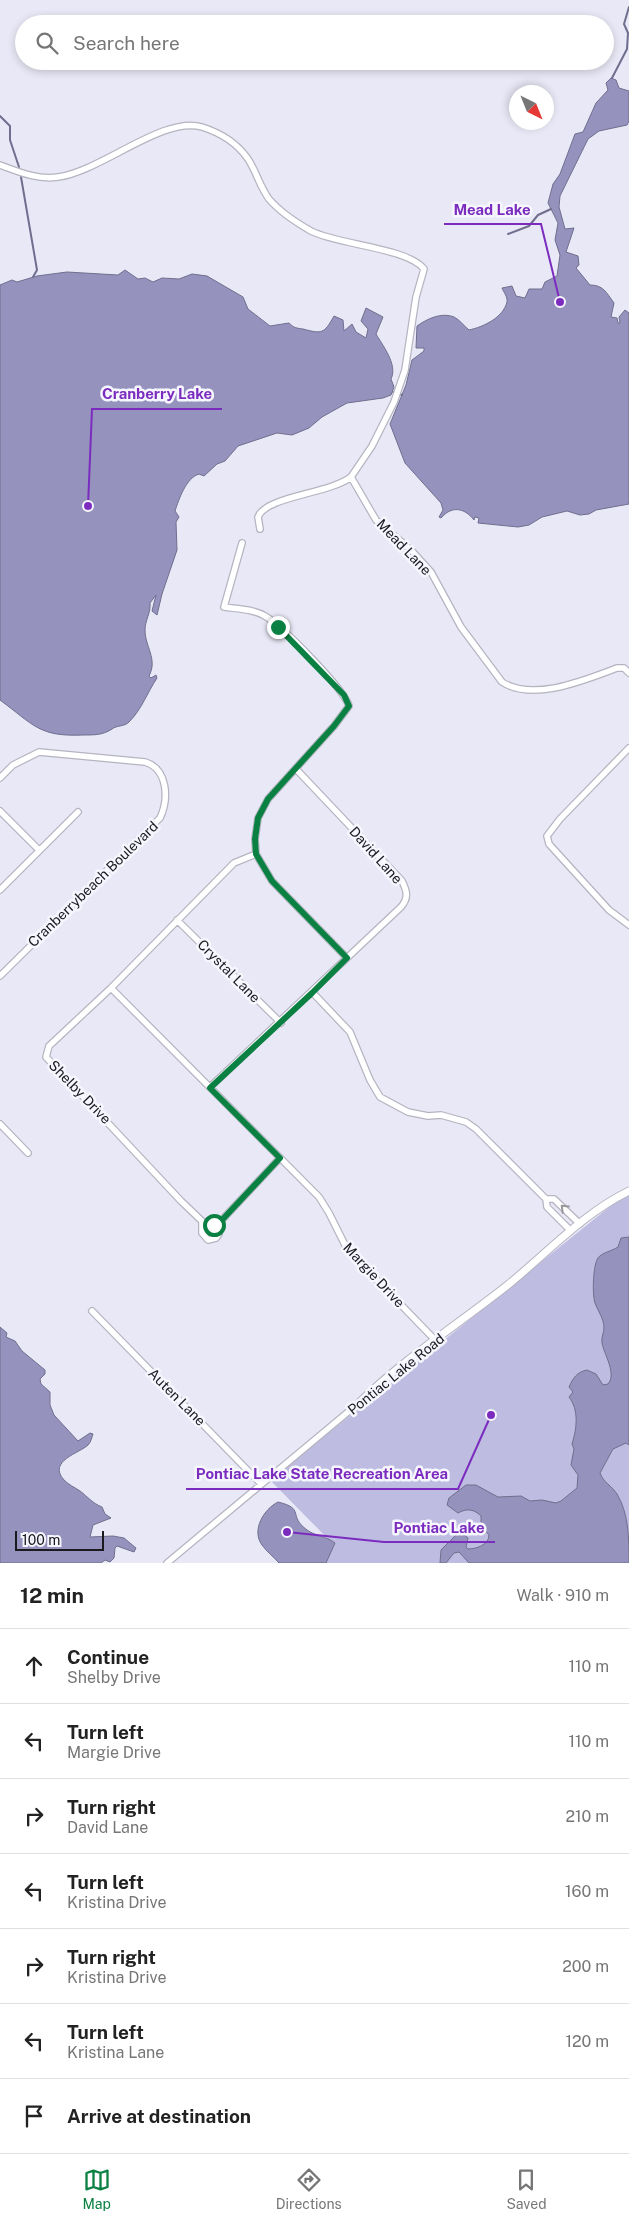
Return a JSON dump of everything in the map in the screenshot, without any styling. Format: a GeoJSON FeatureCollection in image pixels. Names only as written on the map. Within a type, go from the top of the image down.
{"type":"FeatureCollection","features":[{"type":"Feature","properties":{"kind":"street"},"geometry":{"type":"LineString","coordinates":[[0,164],[40,177],[58,178],[91,167],[153,136],[183,126],[200,127],[229,140],[248,159],[269,199],[297,222],[330,238],[409,258],[420,263],[424,269],[414,306],[405,370],[394,402],[372,446],[351,477],[313,494],[278,501],[264,508],[258,517],[260,529]]}},
{"type":"Feature","properties":{"kind":"street","name":"Mead Lane"},"geometry":{"type":"LineString","coordinates":[[351,477],[376,520],[411,550],[431,572],[460,628],[502,682],[508,686],[532,692],[567,684],[617,668],[624,668],[629,673]]}},
{"type":"Feature","properties":{"kind":"street"},"geometry":{"type":"LineString","coordinates":[[242,543],[224,607],[251,611],[270,620],[330,679],[349,704],[347,710],[268,799],[258,818],[256,854],[272,881],[347,958]]}},
{"type":"Feature","properties":{"kind":"street"},"geometry":{"type":"LineString","coordinates":[[629,748],[560,819],[547,836],[549,844],[593,894],[629,926]]}},
{"type":"Feature","properties":{"kind":"street","name":"Cranberrybeach Boulevard"},"geometry":{"type":"LineString","coordinates":[[0,778],[13,764],[39,752],[145,762],[150,763],[161,775],[166,797],[165,809],[160,818],[0,976]]}},
{"type":"Feature","properties":{"kind":"street","name":"David Lane"},"geometry":{"type":"LineString","coordinates":[[210,1088],[405,903],[407,893],[402,881],[296,768]]}},
{"type":"Feature","properties":{"kind":"street"},"geometry":{"type":"LineString","coordinates":[[0,811],[39,850]]}},
{"type":"Feature","properties":{"kind":"street"},"geometry":{"type":"LineString","coordinates":[[0,890],[78,812]]}},
{"type":"Feature","properties":{"kind":"street","name":"Shelby Drive"},"geometry":{"type":"LineString","coordinates":[[202,1222],[46,1057],[48,1046],[111,988],[234,863],[256,854]]}},
{"type":"Feature","properties":{"kind":"street","name":"Crystal Lane"},"geometry":{"type":"LineString","coordinates":[[177,920],[280,1022]]}},
{"type":"Feature","properties":{"kind":"street","name":"Margie Drive"},"geometry":{"type":"LineString","coordinates":[[111,988],[319,1197],[329,1213],[340,1239],[351,1254],[436,1340]]}},
{"type":"Feature","properties":{"kind":"street"},"geometry":{"type":"LineString","coordinates":[[312,993],[350,1032],[370,1080],[380,1097],[398,1109],[428,1116],[441,1115],[471,1125],[546,1199],[547,1207],[571,1231]]}},
{"type":"Feature","properties":{"kind":"street"},"geometry":{"type":"LineString","coordinates":[[0,1124],[28,1153]]}},
{"type":"Feature","properties":{"kind":"street"},"geometry":{"type":"LineString","coordinates":[[218,1224],[219,1234],[211,1240],[206,1238],[202,1233],[202,1222],[210,1225],[218,1224],[280,1158]]}},
{"type":"Feature","properties":{"kind":"street","name":"Pontiac Lake Road"},"geometry":{"type":"LineString","coordinates":[[167,1563],[360,1402],[510,1283],[571,1231],[615,1198],[629,1191]]}},
{"type":"Feature","properties":{"kind":"street"},"geometry":{"type":"LineString","coordinates":[[546,1199],[554,1199],[580,1224]]}},
{"type":"Feature","properties":{"kind":"street","name":"Auten Lane"},"geometry":{"type":"LineString","coordinates":[[92,1311],[261,1484]]}},
{"type":"Feature","properties":{"kind":"shaded area"},"geometry":{"type":"Polygon","coordinates":[[[611,78],[616,80],[619,88],[629,91],[629,121],[627,125],[599,131],[588,139],[560,196],[559,207],[565,229],[574,228],[566,252],[578,256],[579,265],[576,268],[590,285],[598,286],[609,296],[614,303],[611,317],[617,318],[618,323],[620,323],[619,317],[625,310],[629,313],[629,504],[596,510],[589,514],[580,515],[567,511],[542,517],[529,525],[518,527],[478,523],[479,518],[475,517],[474,520],[462,510],[449,511],[441,518],[439,517],[443,510],[441,503],[405,463],[390,424],[406,385],[412,360],[424,351],[424,348],[416,348],[417,326],[430,319],[444,315],[456,318],[469,330],[480,327],[492,321],[505,308],[507,300],[502,288],[512,286],[516,296],[525,298],[529,289],[542,289],[545,282],[557,276],[560,255],[555,240],[558,223],[548,203],[553,184],[560,174],[575,134],[583,132],[596,103],[608,90],[606,83],[611,78]]]}},
{"type":"Feature","properties":{"kind":"shaded area"},"geometry":{"type":"Polygon","coordinates":[[[125,270],[138,279],[145,278],[153,282],[162,278],[179,279],[192,274],[207,276],[243,297],[248,309],[270,326],[289,323],[297,328],[319,332],[328,326],[334,316],[343,320],[344,331],[352,324],[356,332],[366,338],[368,329],[361,321],[366,308],[383,317],[376,334],[391,362],[393,374],[391,379],[394,387],[391,395],[383,398],[347,403],[322,417],[309,428],[292,435],[277,433],[238,446],[225,461],[217,464],[204,476],[199,474],[190,480],[175,511],[179,517],[176,522],[177,550],[157,615],[152,611],[156,595],[150,603],[145,626],[152,658],[149,676],[151,678],[156,675],[157,678],[134,717],[127,724],[99,734],[56,734],[38,728],[0,700],[0,285],[12,280],[17,282],[37,276],[67,272],[118,275],[125,270]]]}},
{"type":"Feature","properties":{"kind":"shaded area"},"geometry":{"type":"Polygon","coordinates":[[[629,1195],[629,1563],[312,1563],[332,1543],[270,1480],[618,1200],[629,1195]]]}},
{"type":"Feature","properties":{"kind":"shaded area"},"geometry":{"type":"Polygon","coordinates":[[[629,1237],[629,1445],[626,1443],[613,1449],[600,1473],[617,1494],[624,1510],[628,1536],[629,1563],[469,1563],[459,1552],[454,1553],[446,1563],[440,1563],[441,1550],[460,1532],[468,1538],[466,1547],[468,1549],[482,1546],[487,1541],[489,1535],[481,1526],[481,1516],[467,1510],[458,1513],[447,1505],[449,1498],[466,1485],[476,1485],[498,1497],[521,1496],[530,1501],[542,1500],[556,1503],[577,1488],[578,1475],[571,1465],[576,1413],[569,1397],[573,1392],[569,1387],[576,1376],[587,1370],[596,1374],[603,1385],[608,1384],[610,1380],[611,1370],[602,1343],[604,1325],[594,1299],[594,1273],[599,1256],[618,1247],[621,1238],[629,1237]]]}},
{"type":"Feature","properties":{"kind":"shaded area"},"geometry":{"type":"Polygon","coordinates":[[[0,1327],[7,1333],[6,1337],[15,1341],[22,1351],[45,1370],[45,1374],[40,1379],[41,1384],[50,1392],[50,1405],[54,1415],[78,1441],[90,1433],[93,1434],[88,1445],[67,1458],[59,1468],[64,1480],[102,1507],[105,1514],[111,1518],[93,1525],[90,1537],[113,1536],[124,1538],[136,1548],[134,1552],[117,1546],[114,1558],[110,1562],[105,1560],[101,1563],[0,1563],[0,1327]]]}},
{"type":"Feature","properties":{"kind":"shaded area"},"geometry":{"type":"Polygon","coordinates":[[[278,1502],[292,1507],[301,1525],[307,1530],[335,1543],[326,1563],[279,1563],[264,1548],[258,1533],[261,1520],[268,1510],[278,1502]]]}},
{"type":"Feature","properties":{"kind":"waterway"},"geometry":{"type":"LineString","coordinates":[[612,78],[627,49],[628,33],[624,24],[629,7]]}},
{"type":"Feature","properties":{"kind":"waterway"},"geometry":{"type":"LineString","coordinates":[[0,116],[10,126],[10,140],[19,167]]}},
{"type":"Feature","properties":{"kind":"waterway"},"geometry":{"type":"LineString","coordinates":[[21,177],[37,270],[33,277]]}},
{"type":"Feature","properties":{"kind":"waterway"},"geometry":{"type":"LineString","coordinates":[[508,234],[529,226],[538,215],[551,209]]}},
{"type":"Feature","properties":{"kind":"waterway"},"geometry":{"type":"LineString","coordinates":[[393,392],[402,395]]}},
{"type":"Feature","properties":{"kind":"place","name":"Mead Lake"},"geometry":{"type":"Point","coordinates":[560,302]}},
{"type":"Feature","properties":{"kind":"place","name":"Cranberry Lake"},"geometry":{"type":"Point","coordinates":[88,506]}},
{"type":"Feature","properties":{"kind":"place","name":"Pontiac Lake State Recreation Area"},"geometry":{"type":"Point","coordinates":[491,1415]}},
{"type":"Feature","properties":{"kind":"place","name":"Pontiac Lake"},"geometry":{"type":"Point","coordinates":[287,1532]}},
{"type":"Feature","properties":{"kind":"route"},"geometry":{"type":"LineString","coordinates":[[214,1225],[222,1220],[280,1158],[210,1088],[347,958],[272,881],[256,854],[256,825],[268,799],[334,726],[349,706],[348,700],[330,679],[278,627]]}}]}
